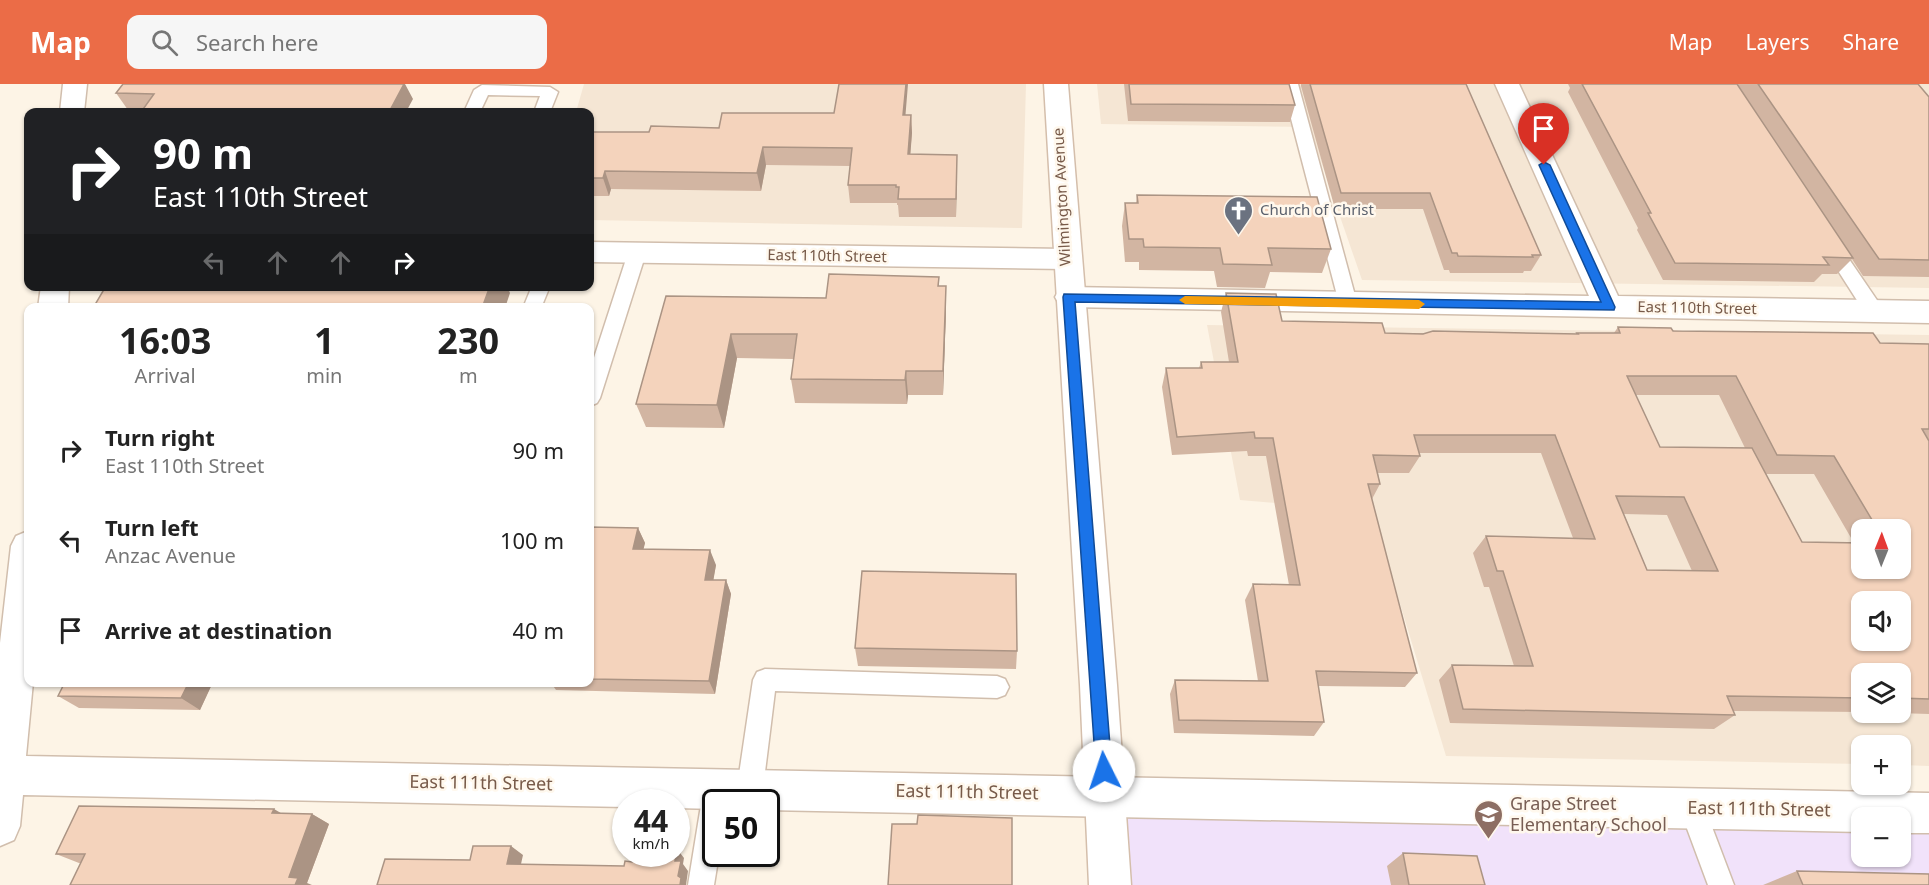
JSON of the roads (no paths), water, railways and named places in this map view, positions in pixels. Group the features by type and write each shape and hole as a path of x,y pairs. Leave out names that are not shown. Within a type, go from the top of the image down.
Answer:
{"street":[{"path":"72,108 75,84"},
{"name":"Wilmington Avenue","path":"1056,84 1065,259 1106,795 1110,885"},
{"path":"1507,84 1609,307"},
{"name":"East 110th Street","path":"594,252 1065,259"},
{"name":"East 110th Street","path":"1069,297 1929,312"},
{"path":"0,826 24,586"},
{"name":"East 111th Street","path":"5,775 1929,813"}],"lane":[{"path":"1290,84 1348,303"},
{"path":"474,108 482,90 550,92 544,108"},
{"path":"1822,232 1874,311"},
{"path":"594,386 637,253"},
{"path":"701,885 765,680 997,687"},
{"path":"1692,807 1721,885"}],"place":[{"name":"Church of Christ","path":"1239,236"},
{"name":"Grape Street Elementary School","path":"1489,840"}]}
